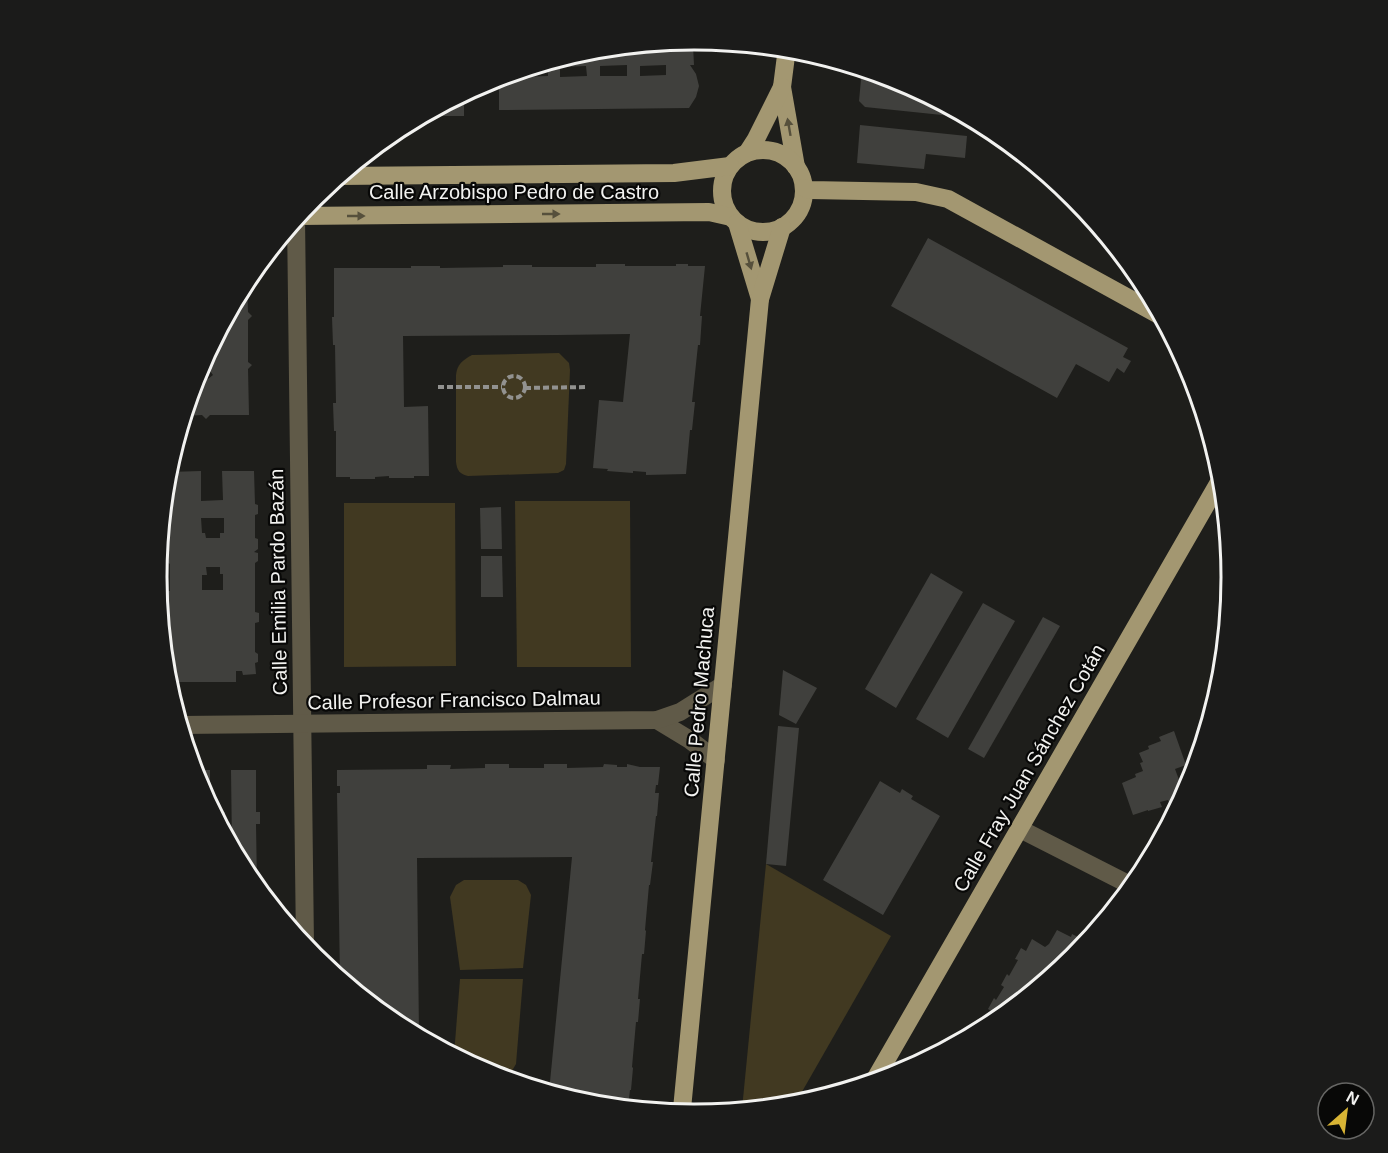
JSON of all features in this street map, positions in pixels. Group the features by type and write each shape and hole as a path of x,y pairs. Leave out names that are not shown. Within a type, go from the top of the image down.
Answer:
{"main road":[{"path":"786,58 782,87 796,167"},
{"path":"747,153 782,87"},
{"path":"761,150 778,153 791,161 801,177 804,188 799,210 792,220 774,231 751,230 734,220 723,202 724,179 730,166 747,153 761,150"},
{"name":"Calle Arzobispo Pedro de Castro","path":"352,176 674,173 730,166"},
{"path":"804,188 916,192 948,199 1147,308"},
{"name":"Calle Arzobispo Pedro de Castro","path":"309,217 709,212 734,220"},
{"name":"Calle Pedro Machuca","path":"734,220 760,299"},
{"name":"Calle Pedro Machuca","path":"683,1103 760,299 782,227"},
{"name":"Calle Fray Juan Sánchez Cotán","path":"881,1069 1214,492"}],"street":[{"name":"Calle Emilia Pardo Bazán","path":"297,230 305,931"},
{"name":"Calle Profesor Francisco Dalmau","path":"189,725 657,720 680,712 723,685"},
{"path":"657,720 716,759"},
{"path":"1020,829 1123,881"}],"path":[{"path":"510,376 517,376 523,380 525,387 522,395 512,399 505,395 502,387 504,380 510,376"},
{"path":"438,387 502,387"},
{"path":"525,387 588,387"}],"shaded area":[{"path":"559,353 569,363 570,370 564,470 558,473 468,476 461,473 456,462 456,375 461,363 472,355"},
{"path":"515,501 630,501 631,667 517,667"},
{"path":"344,503 455,503 456,666 344,667"},
{"path":"766,864 891,936 802,1092 743,1101"},
{"path":"464,880 518,880 526,885 531,895 523,968 460,970 450,897 456,885"},
{"path":"460,979 523,979 516,1064 512,1071 455,1046"}],"building":[{"path":"693,50 694,65 690,65 696,74 699,86 696,97 689,108 499,110 499,87 526,77 548,76 548,70 558,67 591,60 625,54","holes":["627,65 627,76 600,76 600,66","666,65 666,75 640,76 640,66","586,66 587,76 560,77 560,67"]},
{"path":"861,76 950,116 865,107 859,101"},
{"path":"464,103 464,116 438,116"},
{"path":"860,125 967,136 965,158 926,154 924,169 857,163"},
{"path":"928,238 1128,348 1123,357 1131,361 1124,373 1117,368 1109,382 1076,364 1057,398 891,306"},
{"path":"596,264 705,266 700,316 702,316 700,345 698,345 692,402 695,402 686,474 646,475 646,472 633,471 633,473 593,468 599,400 623,402 630,334 403,336 404,407 428,406 429,476 389,478 389,476 375,477 375,479 336,477 336,431 334,431 333,403 336,403 335,345 333,345 332,317 334,317 334,268 503,267 503,265 596,267"},
{"path":"248,298 248,312 252,316 248,320 248,362 252,365 248,369 249,415 210,415 206,419 202,415 192,416 206,377 208,379 213,375 210,371 221,343"},
{"path":"201,471 201,501 223,500 222,471 254,471 255,504 258,505 258,514 255,515 255,538 258,539 258,549 254,552 258,553 258,561 255,563 255,612 259,613 259,622 255,623 255,652 258,654 258,662 255,663 256,674 243,675 242,671 236,671 236,682 178,682 168,611 169,540 178,472","holes":["201,518 224,518 224,533 220,533 220,538 206,538 205,533 202,533","206,567 220,567 220,574 223,574 223,590 202,590 202,575 207,575"]},
{"path":"501,507 502,549 481,549 480,508"},
{"path":"481,556 502,556 503,597 481,597"},
{"path":"931,573 963,592 896,708 865,689"},
{"path":"983,603 1015,621 948,738 916,719"},
{"path":"1043,617 1060,626 984,758 968,749"},
{"path":"783,670 817,688 796,724 779,715"},
{"path":"778,726 799,728 786,866 766,864"},
{"path":"1174,731 1186,765 1175,769 1180,781 1170,804 1168,800 1160,802 1162,807 1133,815 1122,783 1143,771 1140,763 1143,762 1139,753 1149,749 1148,746 1161,741 1159,737"},
{"path":"485,764 509,764 509,768 544,768 544,764 567,764 567,768 603,767 604,764 617,765 617,767 627,767 627,764 640,767 660,767 655,793 659,793 629,1099 550,1084 572,857 417,858 419,1026 373,995 340,966 337,793 340,793 340,786 337,786 337,770 427,769 427,765 451,765 450,769 485,768"},
{"path":"204,770 210,770 210,785"},
{"path":"231,770 256,770 256,812 260,812 260,824 256,824 257,870 232,829"},
{"path":"880,781 900,793 902,789 913,796 911,799 940,816 883,915 823,880"},
{"path":"1057,930 1071,937 1072,934 1078,937 1041,973 990,1013 988,1009 1004,987 1001,985 1018,960 1015,959 1021,948 1026,951 1032,939 1045,947"}]}
